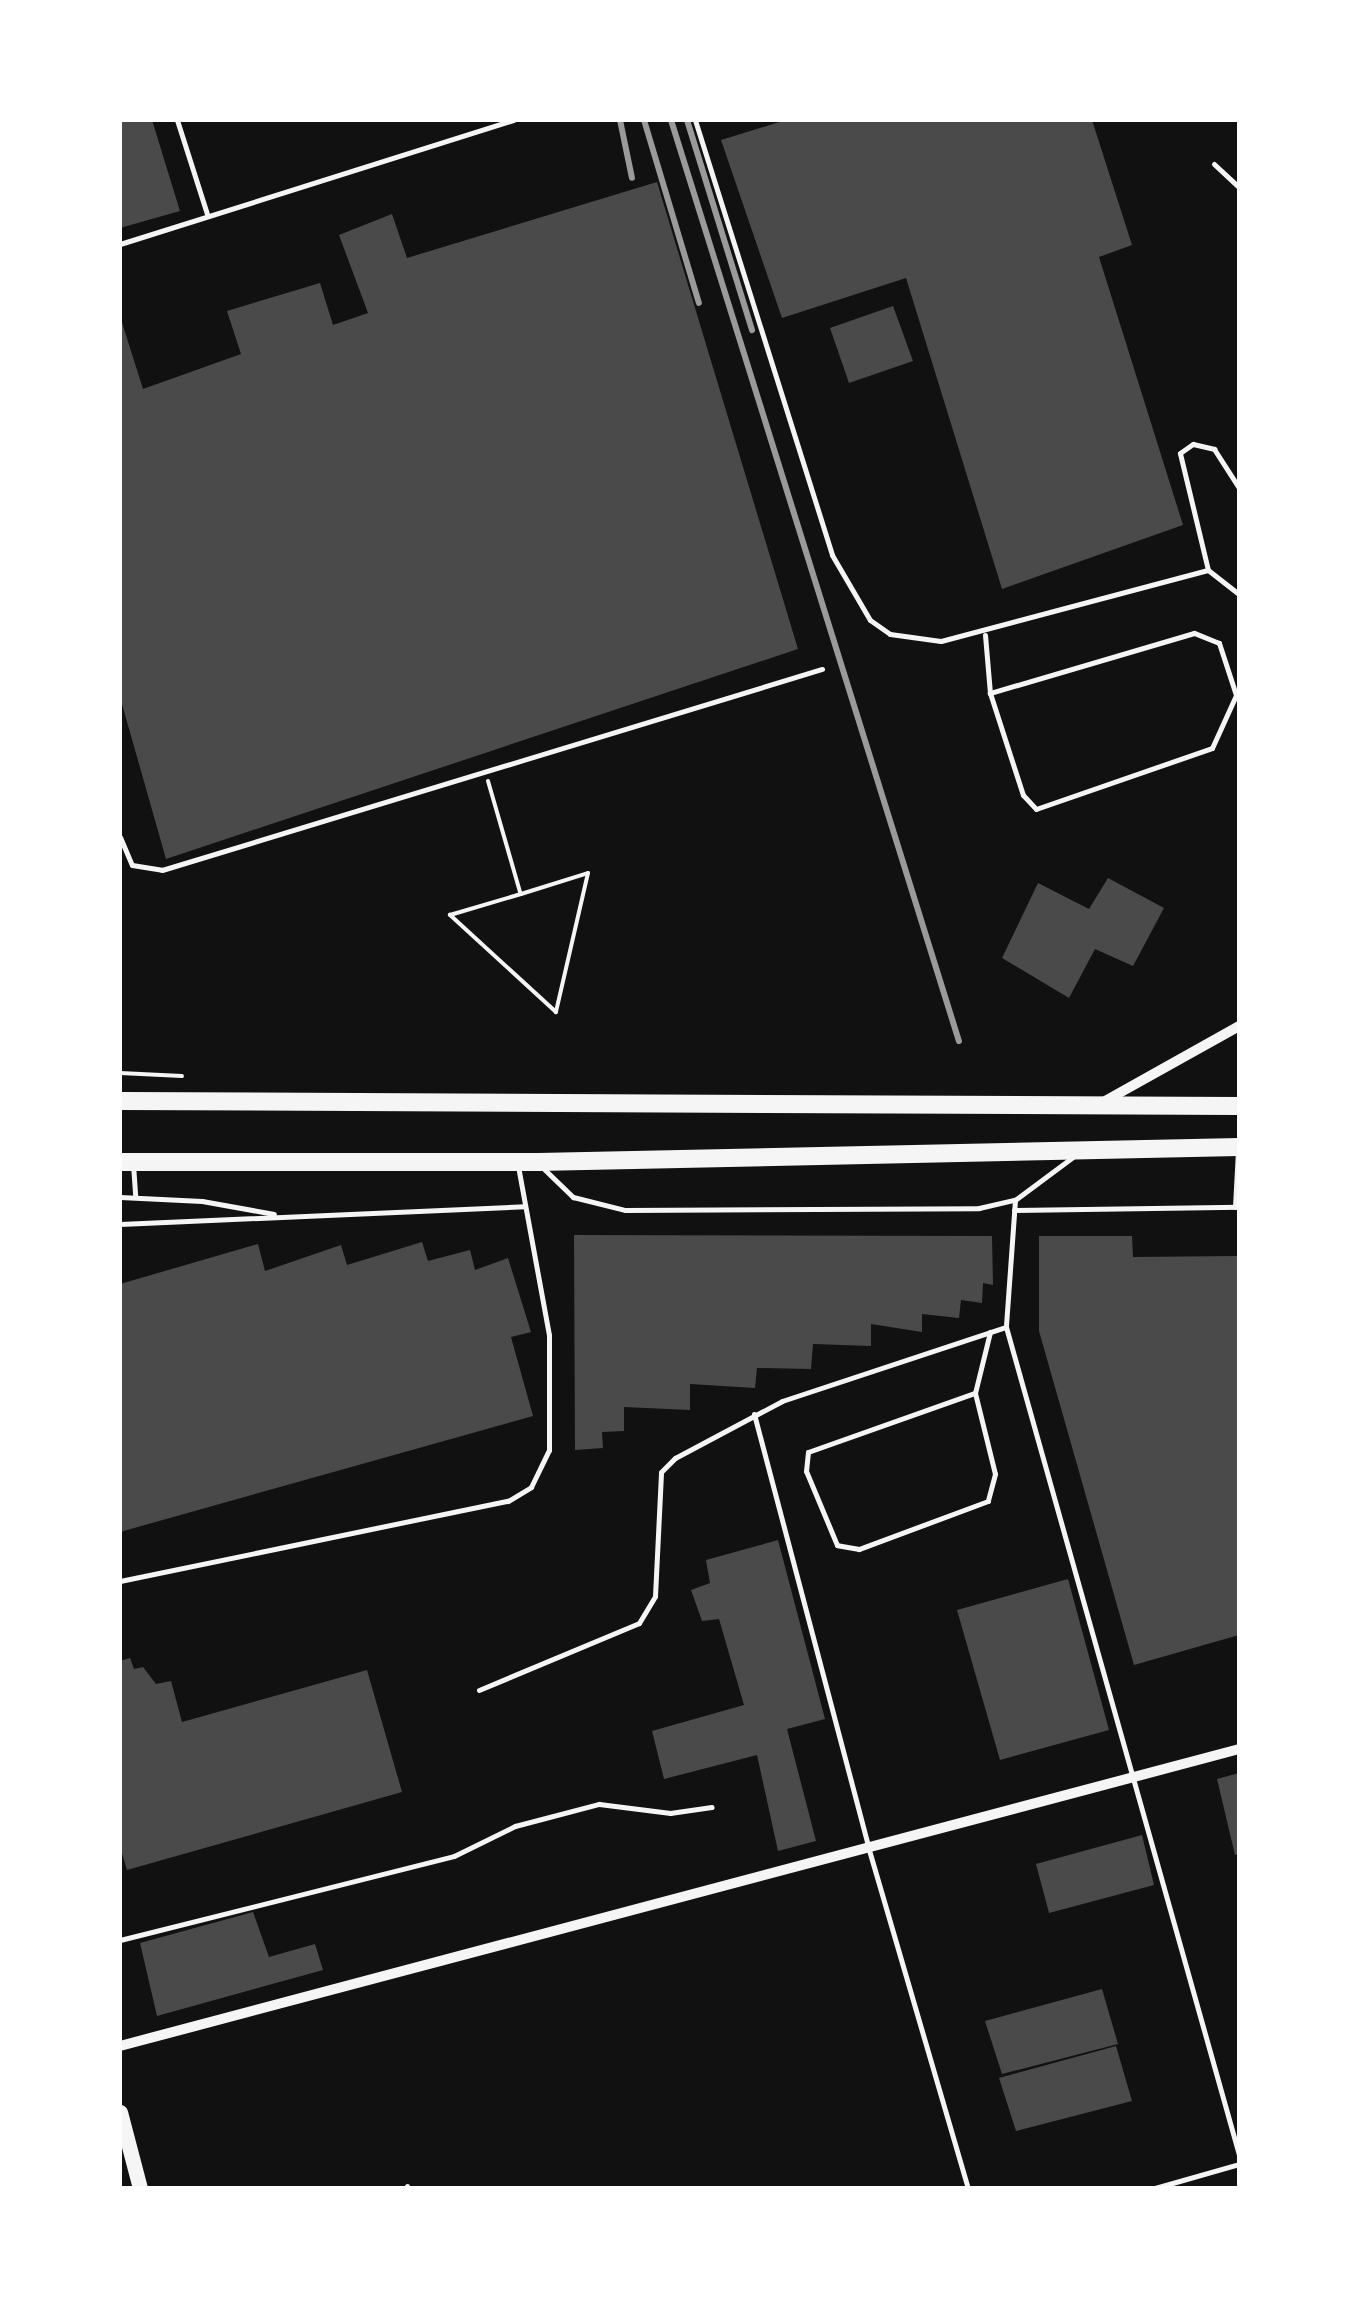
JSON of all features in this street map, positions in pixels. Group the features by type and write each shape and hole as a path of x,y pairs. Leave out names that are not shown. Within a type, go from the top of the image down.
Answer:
{"highway":[{"path":"120,1101 1239,1106"},
{"path":"127,1162 538,1162 1238,1147"}],"main road":[{"path":"120,2112 140,2188"}],"street":[{"path":"1089,1107 1147,1082 1239,1026"},
{"path":"120,2046 1239,1749"}],"lane":[{"path":"178,120 208,214"},
{"path":"120,244 514,120"},
{"path":"695,120 832,554 854,598 890,634 941,641 985,634 1208,570"},
{"path":"1214,164 1239,187"},
{"path":"1239,488 1214,449 1194,444 1180,453 1208,570 1239,594"},
{"path":"985,634 990,692 1023,795 1036,809 1212,748 1236,695 1219,642 1194,633 990,692"},
{"path":"120,837 132,865 162,870 822,670"},
{"path":"1014,1210 1237,1207 1238,1147"},
{"path":"538,1162 574,1197 625,1210 979,1208 1015,1200 1081,1150"},
{"path":"120,1580 508,1501 530,1487 548,1450 549,1335 516,1161"},
{"path":"127,1162 135,1196"},
{"path":"120,1196 282,1216"},
{"path":"1015,1200 1006,1327 1137,1777 1239,2155"},
{"path":"120,1224 525,1206"},
{"path":"479,1690 639,1623 656,1596 662,1472 675,1458 754,1414 1006,1327"},
{"path":"974,1392 808,1452 806,1471 837,1545 859,1550 988,1501 995,1474 974,1392 990,1332"},
{"path":"754,1414 869,1850 968,2188"},
{"path":"120,1940 441,1860 514,1826 599,1804 670,1813 712,1806"},
{"path":"1155,2188 1239,2164"}],"path":[{"path":"486,772 521,894"},
{"path":"588,873 556,1012 450,915 521,894 588,873"},
{"path":"120,1074 182,1076"}],"building":[{"path":"120,120 152,120 180,211 120,228"},
{"path":"786,120 1092,120 1132,245 1099,257 1183,525 1002,589 906,278 782,318 721,140"},
{"path":"657,182 798,649 166,859 120,697 120,316 143,389 241,354 227,311 320,283 333,325 368,313 339,235 392,214 407,258"},
{"path":"893,306 913,361 849,383 830,328"},
{"path":"1108,878 1164,908 1133,966 1095,949 1069,998 1002,958 1038,883 1089,909"},
{"path":"574,1235 992,1236 993,1285 983,1283 982,1303 961,1300 959,1318 922,1314 922,1332 871,1324 871,1346 813,1344 811,1369 757,1368 755,1388 690,1384 690,1410 624,1407 624,1431 602,1432 603,1448 575,1450"},
{"path":"1039,1236 1132,1236 1133,1257 1237,1256 1239,1635 1134,1665 1039,1331"},
{"path":"422,1242 428,1261 470,1250 475,1270 508,1258 531,1332 511,1337 533,1416 120,1532 120,1284 258,1244 265,1271 341,1245 347,1265"},
{"path":"778,1540 825,1719 787,1729 816,1841 778,1851 757,1755 664,1779 652,1731 744,1705 719,1619 702,1621 691,1590 710,1583 706,1560"},
{"path":"1068,1579 1109,1730 1000,1760 957,1610"},
{"path":"130,1658 134,1669 143,1667 156,1684 171,1681 182,1722 367,1670 402,1792 127,1870 120,1847 120,1661"},
{"path":"1239,1773 1239,1854 1235,1855 1217,1779"},
{"path":"1142,1835 1154,1885 1049,1913 1036,1864"},
{"path":"253,1912 269,1957 315,1944 323,1970 157,2016 140,1943"},
{"path":"1102,1989 1118,2044 1002,2074 985,2021"},
{"path":"1116,2046 1132,2101 1016,2131 999,2078"}],"railway":[{"path":"620,120 632,178"},
{"path":"644,120 699,303"},
{"path":"671,120 959,1041"},
{"path":"687,120 752,330"}]}
